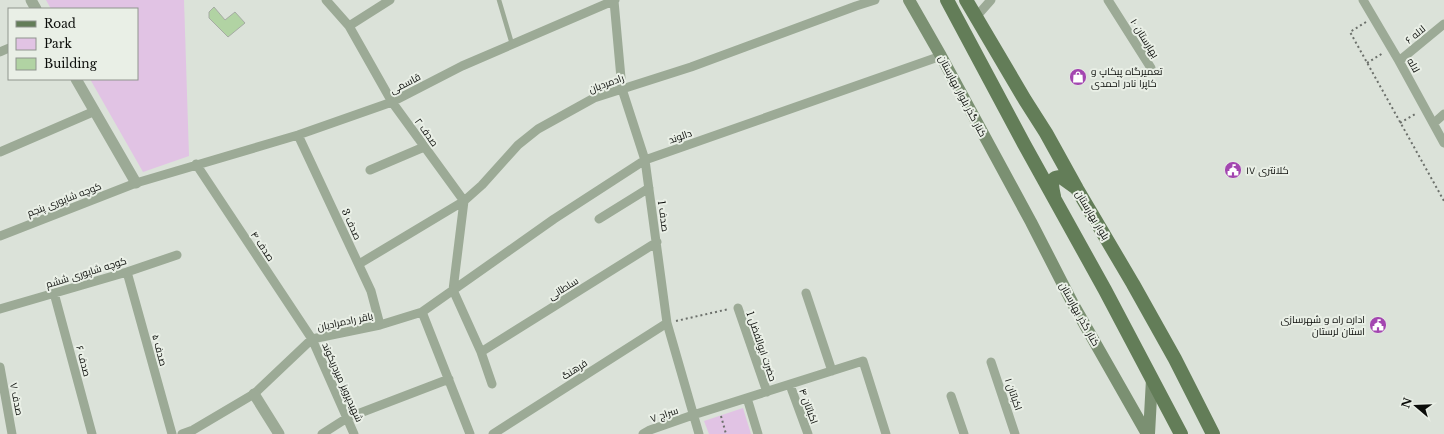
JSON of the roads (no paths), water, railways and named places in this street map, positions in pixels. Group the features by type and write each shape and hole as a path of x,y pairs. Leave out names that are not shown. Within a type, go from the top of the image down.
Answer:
{"main road":[{"name":"کنار گذر بلوار بهارستان","path":"909,0 1015,193"},
{"path":"947,0 1181,434"},
{"name":"بلوار بهارستان","path":"966,0 1025,100 1046,132 1077,189 1133,284 1175,359 1213,434"},
{"path":"1024,144 1038,158 1043,158 1047,155 1048,150 1046,132"},
{"path":"1056,202 1052,185 1052,180 1056,177 1061,176 1077,189"},
{"name":"کنار گذر بهارستان","path":"1015,193 1073,304 1148,434"},
{"path":"1148,434 1152,379"}],"street":[{"name":"صدف ۲","path":"326,0 349,26 392,102 464,201"},
{"path":"349,26 390,0"},
{"name":"قاسمی","path":"196,164 298,135 392,102 462,66 615,0"},
{"name":"صدف 1","path":"615,0 622,89 645,160 667,323 699,434"},
{"name":"رادمردیان","path":"359,264 464,201 482,185 518,145 538,130 594,98 691,67 875,0"},
{"path":"976,17 991,0"},
{"name":"بهارستان ۱۰","path":"1108,0 1151,68"},
{"name":"لاله","path":"1365,1 1444,143"},
{"name":"لاله ۶","path":"1399,61 1444,24"},
{"name":"دالوند","path":"453,290 554,219 645,160 941,56"},
{"path":"77,80 136,183"},
{"path":"0,152 95,111"},
{"path":"1434,123 1444,114"},
{"name":"صدف 3","path":"298,135 372,291 380,325"},
{"path":"370,170 424,146"},
{"name":"کوچه شاپوری پنجم","path":"0,236 136,183 196,164"},
{"name":"صدف ۴","path":"196,164 312,339"},
{"path":"599,219 649,188"},
{"path":"464,201 453,290 481,352 492,384"},
{"name":"سلطانی","path":"481,352 656,242"},
{"name":"کوچه شاپوری ششم","path":"0,309 127,272 177,255"},
{"name":"صدف ۵","path":"127,272 172,434"},
{"name":"باقر رادمرادیان","path":"182,434 194,432 254,394 312,339 380,325 422,312 453,290"},
{"name":"صدف ۶","path":"54,293 92,434"},
{"path":"806,293 832,371"},
{"name":"حضرت ابوالفضل 1","path":"738,308 767,392"},
{"path":"422,312 470,434"},
{"name":"فرهنگ","path":"493,434 667,323"},
{"name":"شهیدپرویز میردریکوند","path":"312,339 354,434"},
{"name":"سراج ۷","path":"643,434 650,430 693,415 863,361 886,434"},
{"name":"اکباتان ۱","path":"991,362 1015,434"},
{"name":"صدف ۷","path":"0,367 12,434"},
{"path":"322,434 347,418 448,379"},
{"name":"اکباتان ۴","path":"790,385 808,434"},
{"path":"254,394 279,434"},
{"path":"951,396 964,434"},
{"path":"748,398 758,434"}],"lane":[{"path":"499,0 512,44"}],"place":[{"name":"تعمیرگاه پیکاپ و کاپرا نادر احمدی","path":"1078,77"},
{"name":"کلانتری ۱۷","path":"1233,170"},
{"name":"اداره راه و شهرسازی استان لرستان","path":"1378,325"}]}
